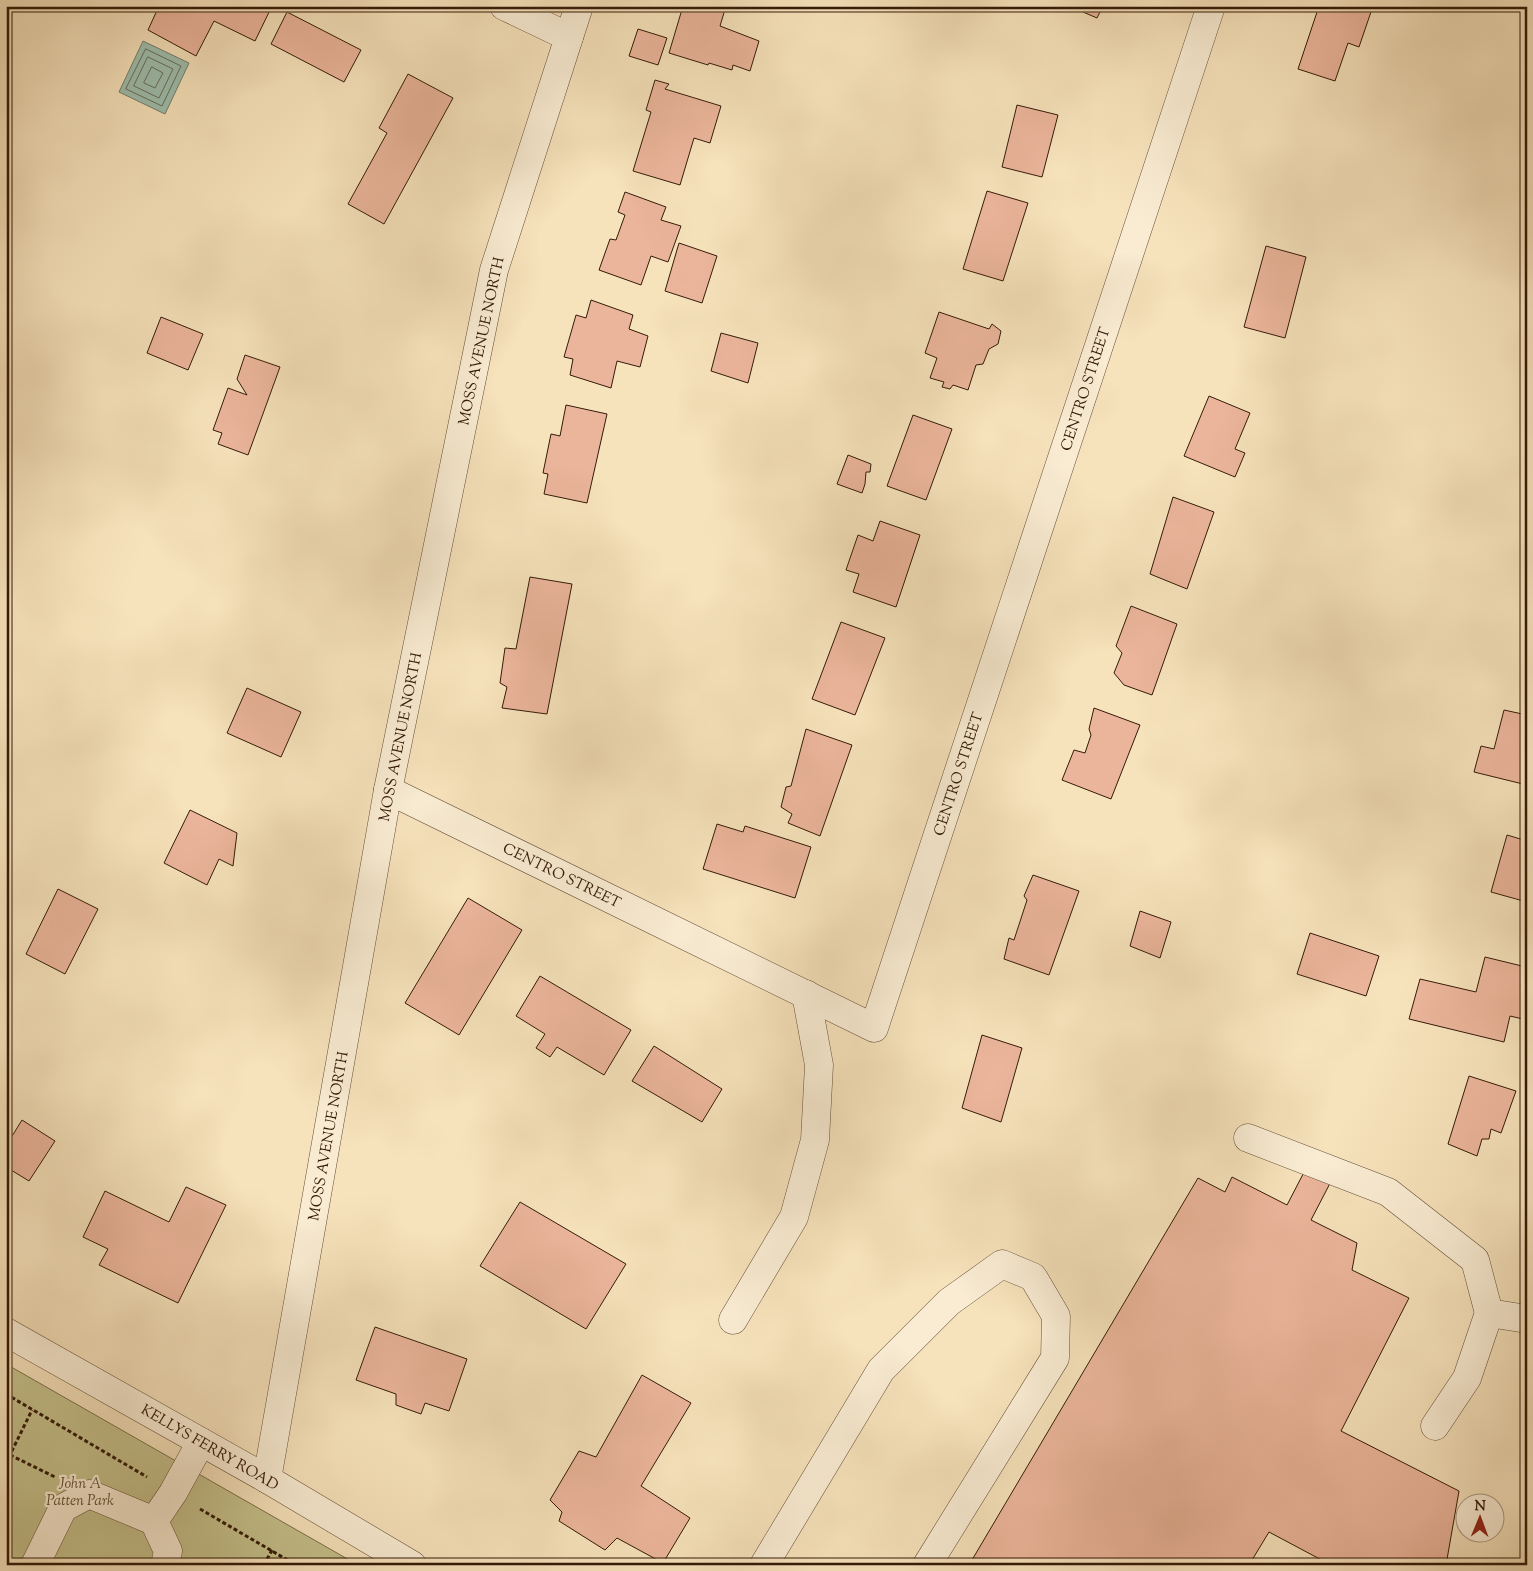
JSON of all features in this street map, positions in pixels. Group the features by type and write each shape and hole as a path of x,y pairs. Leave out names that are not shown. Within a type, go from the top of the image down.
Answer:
{"street":[{"path":"504,6 569,37"},
{"name":"MOSS AVENUE NORTH","path":"267,1479 388,790 494,270 579,6"},
{"name":"CENTRO STREET","path":"388,790 874,1028 1211,6"},
{"path":"733,1320 794,1217 815,1140 819,1065 806,994"},
{"path":"1248,1138 1388,1192 1475,1260 1489,1313 1468,1378 1435,1426"},
{"path":"764,1565 881,1370 949,1302 1002,1264 1033,1277 1056,1316 1055,1358 928,1565"},
{"path":"1489,1313 1527,1319"},
{"name":"KELLYS FERRY ROAD","path":"6,1332 267,1479 412,1565"},
{"path":"154,1521 173,1493 201,1442"},
{"path":"35,1565 63,1508 89,1494 154,1521 168,1551 165,1565"}],"path":[{"path":"6,1463 32,1410"},
{"path":"10,1455 89,1494"},
{"path":"264,1565 272,1550"}],"green space":[{"name":"John A Patten Park","path":"6,1364 358,1565 6,1565"}],"water":[{"path":"143,41 189,63 165,114 119,92"}],"building":[{"path":"159,6 272,6 255,41 214,21 196,56 148,30"},
{"path":"683,6 726,6 720,26 759,41 750,71 733,65 732,70 709,63 708,65 669,53"},
{"path":"1069,6 1103,6 1097,18"},
{"path":"1319,6 1373,6 1359,47 1348,43 1335,81 1298,69"},
{"path":"287,12 361,50 344,82 271,44"},
{"path":"638,29 667,38 658,65 629,56"},
{"path":"408,74 453,98 384,224 348,204 387,133 379,128"},
{"path":"655,80 669,84 665,89 721,106 710,143 694,138 680,185 633,171 651,112 646,110"},
{"path":"1017,105 1058,115 1042,177 1002,167"},
{"path":"987,191 1028,203 1003,281 963,269"},
{"path":"625,192 666,207 661,220 681,226 668,262 651,256 641,285 599,270 610,239 616,240 625,215 618,212"},
{"path":"679,243 717,256 702,303 665,291"},
{"path":"1266,246 1306,257 1285,338 1244,327"},
{"path":"591,300 633,315 629,329 648,336 640,367 617,361 611,388 570,375 573,359 564,357 576,315 586,318"},
{"path":"939,312 989,329 992,324 1001,331 998,344 989,349 983,364 976,365 968,390 953,385 950,389 942,387 944,382 930,378 937,358 925,353"},
{"path":"161,317 203,334 188,370 147,353"},
{"path":"721,333 758,343 748,383 711,371"},
{"path":"245,355 280,367 248,455 218,444 222,433 213,430 228,388 247,395 237,379"},
{"path":"1209,396 1250,413 1235,449 1245,453 1235,477 1184,456"},
{"path":"566,405 607,414 587,503 544,494 548,474 543,473 551,434 560,436"},
{"path":"913,415 952,429 926,500 887,486"},
{"path":"848,455 871,464 870,472 866,472 862,493 837,484"},
{"path":"1173,497 1214,512 1187,589 1150,574"},
{"path":"880,521 920,535 896,607 853,592 859,574 846,570 858,535 873,541"},
{"path":"530,577 572,584 547,714 502,708 507,687 500,683 505,648 516,649"},
{"path":"1131,606 1177,624 1152,695 1124,685 1114,673 1122,653 1116,646"},
{"path":"841,622 885,638 855,715 812,699"},
{"path":"247,688 301,712 281,757 227,733"},
{"path":"1094,708 1140,725 1111,799 1062,780 1074,750 1085,753 1091,735 1089,729"},
{"path":"1504,710 1527,715 1527,785 1474,772 1481,746 1494,749"},
{"path":"806,729 852,745 820,836 788,823 792,814 781,807 786,787 791,786"},
{"path":"190,810 237,833 233,866 219,859 207,885 164,863"},
{"path":"717,824 743,832 745,826 811,847 795,898 703,869"},
{"path":"1507,835 1527,841 1527,902 1491,892"},
{"path":"1033,875 1079,891 1049,975 1004,959 1009,938 1014,940 1027,900 1024,896"},
{"path":"58,889 98,909 65,974 26,954"},
{"path":"468,898 522,930 459,1035 405,1003"},
{"path":"1140,911 1171,922 1160,958 1130,946"},
{"path":"1310,933 1379,956 1366,996 1297,974"},
{"path":"1485,957 1526,967 1521,986 1527,988 1527,1020 1510,1016 1504,1042 1409,1019 1420,979 1476,992"},
{"path":"540,976 631,1030 604,1075 557,1047 550,1057 536,1048 545,1034 516,1016"},
{"path":"982,1035 1022,1048 1001,1122 962,1108"},
{"path":"654,1046 722,1089 702,1122 632,1081"},
{"path":"1469,1076 1516,1091 1501,1133 1491,1129 1489,1139 1482,1139 1477,1156 1448,1144"},
{"path":"22,1120 55,1141 29,1181 6,1167 6,1146"},
{"path":"1314,1153 1339,1166 1311,1220 1357,1243 1352,1270 1409,1298 1341,1431 1459,1491 1458,1494 1456,1494 1456,1508 1446,1565 1331,1565 1269,1532 1249,1565 969,1565 1198,1178 1225,1192 1232,1177 1287,1205"},
{"path":"186,1187 226,1205 178,1303 99,1265 108,1249 83,1237 105,1191 169,1222"},
{"path":"520,1202 626,1264 586,1329 480,1266"},
{"path":"375,1327 467,1359 449,1411 425,1403 421,1414 396,1405 396,1394 356,1380"},
{"path":"642,1375 691,1403 641,1486 690,1518 663,1563 617,1538 605,1550 559,1521 562,1512 550,1500 579,1451 596,1457"}]}
